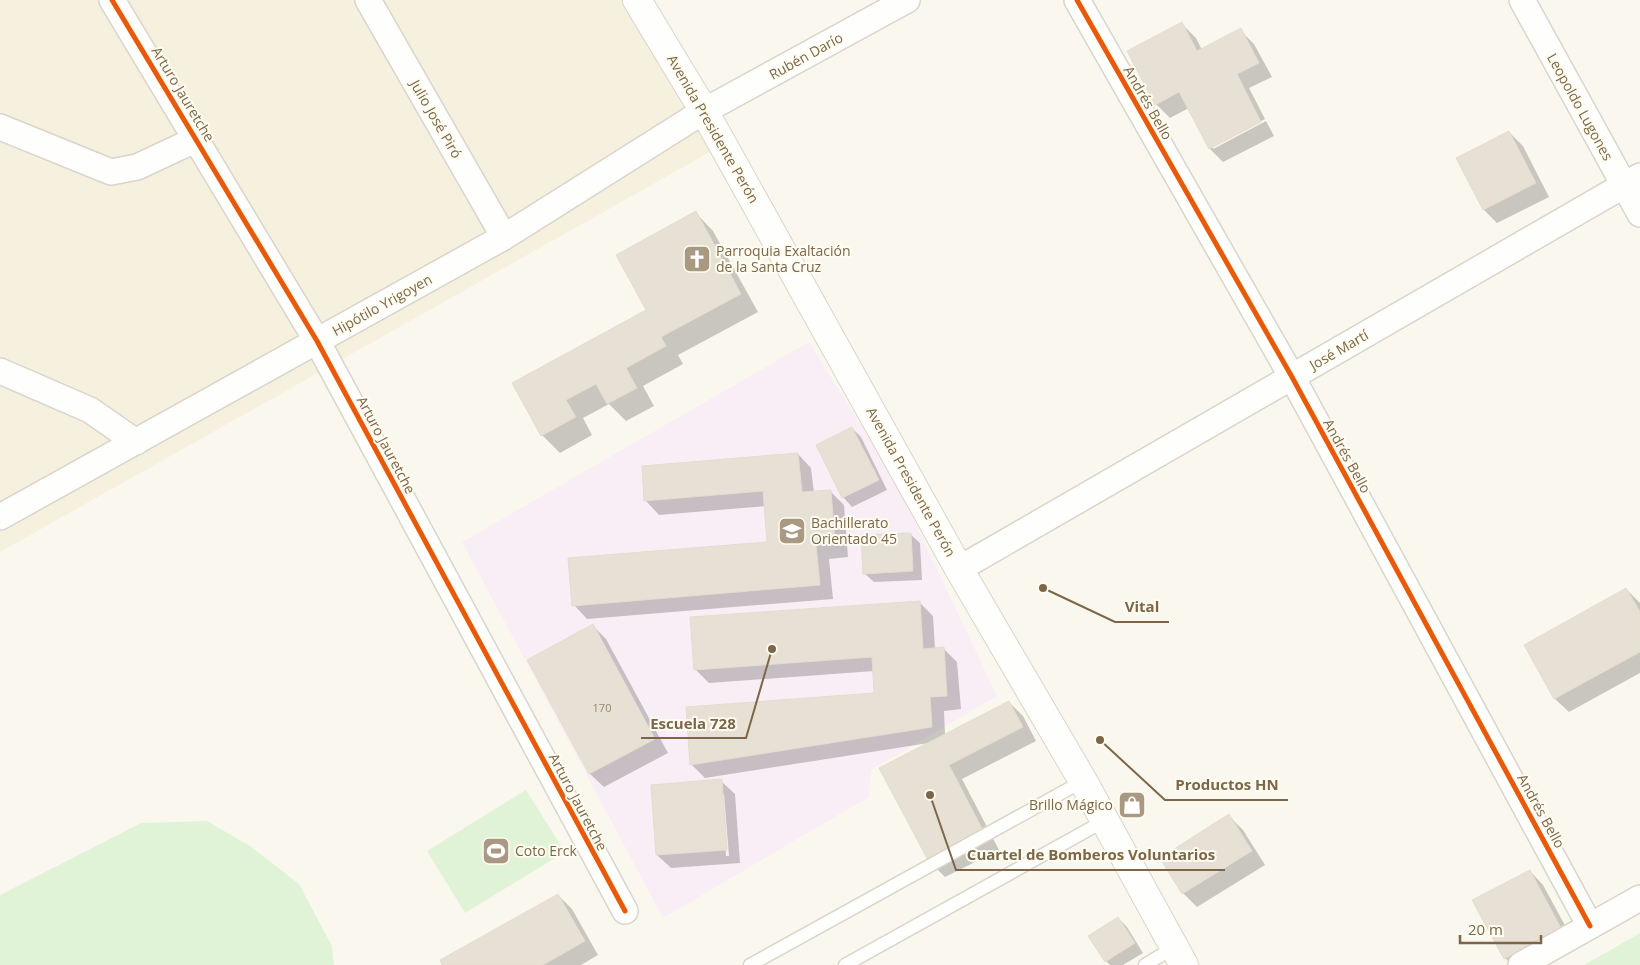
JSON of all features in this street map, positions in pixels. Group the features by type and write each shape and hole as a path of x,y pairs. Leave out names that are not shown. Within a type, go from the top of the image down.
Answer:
{"main road":[{"name":"Avenida Presidente Perón","path":"637,0 704,111 959,569 1082,781 1178,957"}],"street":[{"name":"Arturo Jauretche","path":"112,0 197,138 317,341 624,911"},
{"name":"Julio José Piró","path":"368,0 504,238"},
{"name":"Rubén Darío","path":"704,111 907,0"},
{"name":"Andrés Bello","path":"1077,0 1292,377 1590,926"},
{"name":"Leopoldo Lugones","path":"1522,0 1632,181 1640,214"},
{"name":"Hipótilo Yrigoyen","path":"0,517 504,238 704,111"},
{"path":"0,127 111,172 138,167 197,138"},
{"name":"José Martí","path":"959,569 1632,181"},
{"path":"0,371 90,410 136,442"},
{"path":"1521,965 1640,898"}],"lane":[{"path":"750,965 1082,781"},
{"path":"845,965 1104,821"},
{"path":"1145,965 1178,957"}],"shaded area":[{"path":"0,0 622,0 710,152 0,552"},
{"path":"809,342 894,478 997,696 871,770 869,797 663,918 462,542"}],"green space":[{"name":"Coto Erck","path":"526,790 565,852 465,913 427,851"},
{"path":"207,821 250,846 299,884 332,946 334,965 0,965 0,895 141,823"},
{"path":"1640,933 1640,965 1584,965"}],"building":[{"path":"1182,22 1197,51 1241,28 1259,63 1237,74 1261,122 1209,149 1179,92 1155,105 1127,51"},
{"path":"1509,131 1536,183 1483,210 1456,158"},
{"path":"696,211 741,294 661,337 666,346 626,368 637,388 607,404 596,384 566,400 576,417 541,436 512,383 646,310 616,255"},
{"path":"852,427 879,480 842,498 816,445"},
{"path":"798,453 802,492 831,490 835,543 816,545 820,585 572,606 568,558 767,542 763,491 644,501 642,466"},
{"path":"911,533 913,571 863,574 861,535"},
{"path":"1626,588 1640,612 1640,652 1554,699 1524,645"},
{"path":"920,601 923,649 944,647 947,696 930,697 932,727 690,765 686,707 874,693 872,657 694,670 690,617"},
{"path":"593,624 655,739 589,774 527,660"},
{"path":"1009,701 1023,727 949,765 986,836 930,864 879,768"},
{"path":"722,779 727,850 656,855 651,785"},
{"path":"1229,814 1252,851 1182,894 1160,858"},
{"path":"1530,870 1561,928 1504,959 1472,900"},
{"path":"558,894 585,941 543,965 442,965 440,960"},
{"path":"1118,917 1135,943 1105,962 1088,936"}],"cycle path":[{"path":"112,0 317,341 625,911"},
{"path":"1077,0 1292,377 1590,926"}],"place":[{"name":"Parroquia Exaltación de la Santa Cruz","path":"697,259"},
{"name":"Bachillerato Orientado 45","path":"792,531"},
{"name":"Vital","path":"1043,588"},
{"name":"Escuela 728","path":"772,649"},
{"name":"Productos HN","path":"1100,740"},
{"name":"Cuartel de Bomberos Voluntarios","path":"930,795"},
{"name":"Brillo Mágico","path":"1132,805"},
{"name":"Coto Erck","path":"496,851"}]}
